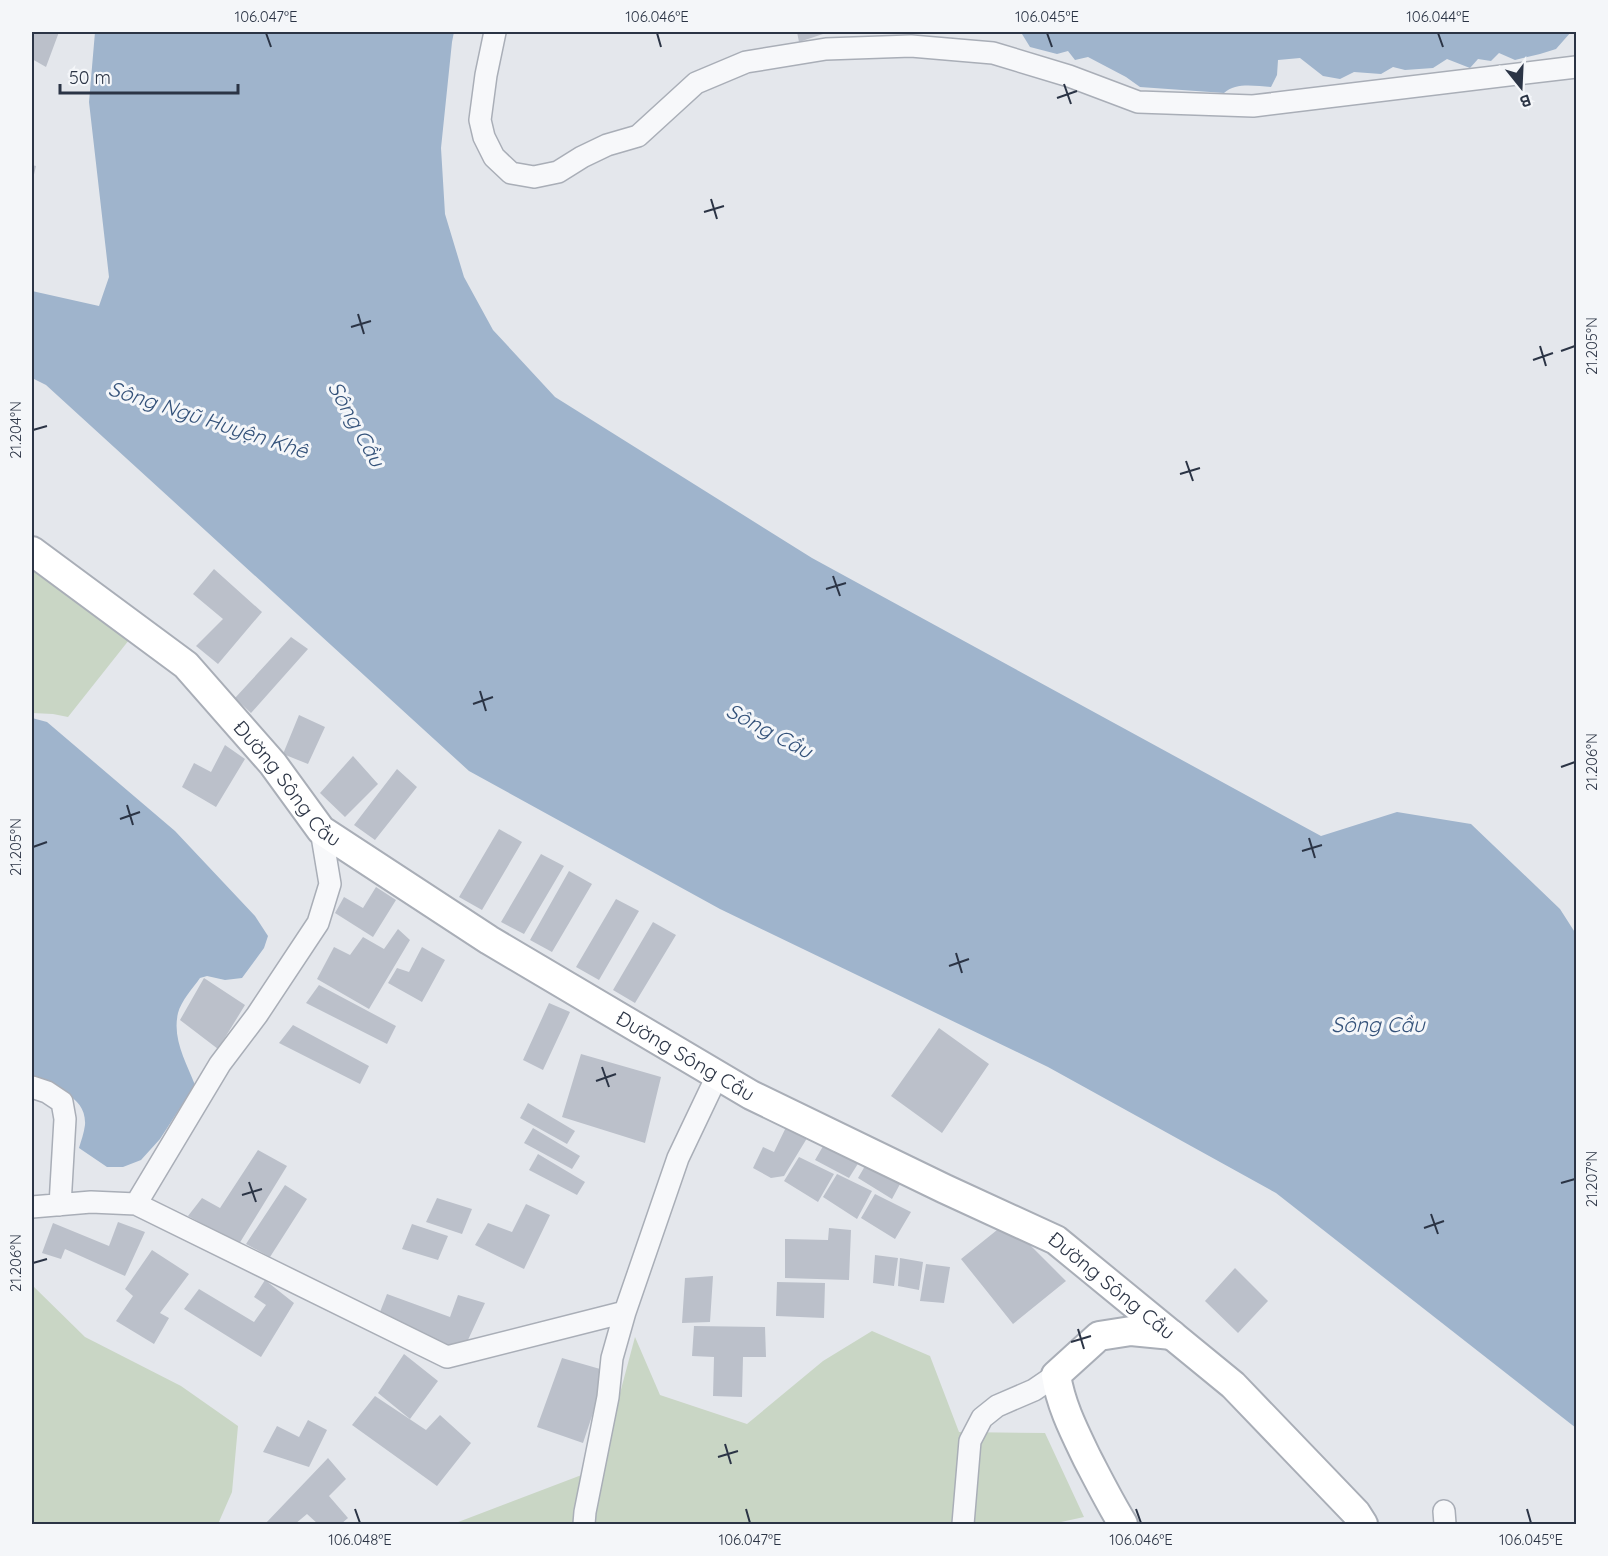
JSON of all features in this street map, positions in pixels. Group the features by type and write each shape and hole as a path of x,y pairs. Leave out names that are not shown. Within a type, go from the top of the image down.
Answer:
{"main road":[{"name":"Đường Sông Cầu","path":"32,550 186,665 273,764 321,830 489,940 751,1095 904,1170 1056,1240 1233,1385 1356,1513 1363,1524"},
{"path":"1123,1524 1073,1430 1059,1396 1056,1375 1099,1336 1131,1331 1172,1335"}],"street":[{"path":"495,32 480,120 484,137 494,157 511,173 534,177 558,172 607,145 638,136 696,83 746,62 826,49 911,46 993,53 1069,76 1138,102 1253,106 1576,67"},
{"path":"136,1204 220,1064 318,923 330,884 321,830"},
{"path":"584,1524 608,1397 612,1359 625,1312 678,1158 717,1076"},
{"path":"32,1087 47,1092 62,1102 64,1119 60,1205"},
{"path":"32,1208 91,1202 136,1204 447,1357 625,1312"},
{"path":"963,1524 970,1441 982,1418 997,1406 1034,1390 1056,1375"}],"green space":[{"path":"32,567 129,640 68,717 32,713"},
{"path":"32,1285 85,1337 181,1386 238,1426 232,1492 218,1524 32,1524"},
{"path":"872,1331 930,1356 959,1432 1045,1433 1084,1517 1052,1524 453,1524 600,1468 635,1337 660,1395 747,1424 823,1361"}],"water":[{"name":"Sông Cầu","path":"95,32 454,32 441,148 445,214 464,277 493,330 555,397 812,558 1321,836 1397,812 1471,824 1560,909 1576,934 1576,1428 1276,1193 1048,1067 720,909 469,771 46,385 32,378 32,291 99,306 109,277 89,102"},
{"path":"1012,32 1571,32 1556,49 1515,60 1499,53 1491,61 1478,59 1470,68 1447,59 1433,68 1405,70 1393,67 1381,74 1354,72 1340,79 1323,76 1300,58 1278,60 1277,75 1271,87 1240,86 1224,93 1140,87 1088,57 1075,60 1068,51 1057,54 1030,47 1022,34"},
{"path":"32,718 47,722 175,831 255,916 268,936 264,948 242,978 225,980 207,976 200,978 184,999 178,1013 178,1041 195,1085 160,1139 141,1160 123,1167 107,1167 79,1148 85,1125 81,1107 75,1100 59,1090 32,1080"}],"building":[{"path":"32,32 59,32 46,67 32,59"},
{"path":"797,32 829,32 799,42"},
{"path":"32,165 36,166 32,183"},
{"path":"214,569 262,612 218,664 196,646 223,619 193,594"},
{"path":"291,637 308,649 251,713 235,698"},
{"path":"299,715 325,727 308,764 283,754"},
{"path":"225,745 245,759 216,807 182,787 194,763 211,772"},
{"path":"353,756 378,784 345,817 320,793"},
{"path":"397,769 417,787 375,840 354,825"},
{"path":"499,829 522,842 482,910 459,897"},
{"path":"541,854 564,866 524,934 501,922"},
{"path":"569,871 592,884 552,952 530,940"},
{"path":"376,887 396,900 373,937 335,913 344,897 363,908"},
{"path":"616,899 639,911 599,980 576,967"},
{"path":"653,922 676,935 635,1003 613,990"},
{"path":"398,929 410,940 369,1009 317,979 334,947 350,955 363,937 384,949"},
{"path":"422,947 445,960 422,1002 388,983 397,968 409,972"},
{"path":"204,978 245,1005 218,1049 180,1020"},
{"path":"319,985 396,1026 387,1044 306,1003"},
{"path":"549,1003 570,1012 543,1070 523,1060"},
{"path":"293,1025 369,1066 360,1084 279,1043"},
{"path":"939,1028 989,1064 942,1133 891,1096"},
{"path":"581,1054 661,1077 645,1143 562,1117"},
{"path":"528,1103 575,1131 567,1144 520,1118"},
{"path":"790,1119 812,1130 784,1176 771,1178 753,1168 763,1147 774,1152"},
{"path":"533,1128 580,1156 572,1169 524,1143"},
{"path":"829,1136 864,1154 849,1178 815,1160"},
{"path":"258,1150 287,1166 239,1244 188,1216 202,1198 220,1208"},
{"path":"538,1154 585,1182 577,1195 529,1170"},
{"path":"872,1154 907,1171 892,1199 858,1178"},
{"path":"799,1157 834,1174 818,1202 784,1181"},
{"path":"837,1174 872,1191 857,1219 823,1197"},
{"path":"285,1185 307,1199 270,1257 246,1244"},
{"path":"875,1194 911,1212 895,1239 861,1218"},
{"path":"437,1198 472,1209 462,1234 426,1222"},
{"path":"526,1204 550,1215 524,1269 475,1245 488,1223 512,1232"},
{"path":"118,1222 145,1232 125,1276 65,1249 61,1259 42,1253 53,1223 109,1246"},
{"path":"1007,1222 1066,1281 1013,1324 961,1259"},
{"path":"412,1224 448,1236 438,1260 402,1249"},
{"path":"829,1228 851,1230 849,1280 785,1278 785,1239 828,1240"},
{"path":"152,1250 189,1274 160,1313 169,1318 154,1344 116,1321 133,1296 125,1289"},
{"path":"875,1255 898,1258 894,1286 873,1283"},
{"path":"900,1258 923,1262 919,1290 898,1286"},
{"path":"926,1264 950,1267 944,1303 920,1301"},
{"path":"1235,1268 1268,1301 1238,1333 1205,1301"},
{"path":"713,1276 710,1322 682,1323 685,1278"},
{"path":"265,1280 294,1303 261,1357 184,1309 199,1289 254,1322 266,1305 254,1297"},
{"path":"777,1282 825,1283 824,1318 776,1316"},
{"path":"387,1294 450,1317 458,1295 485,1303 462,1353 378,1317"},
{"path":"694,1326 765,1327 766,1357 743,1357 742,1397 713,1396 714,1357 692,1356"},
{"path":"404,1354 438,1381 410,1419 378,1393"},
{"path":"562,1358 607,1371 583,1443 537,1427"},
{"path":"375,1396 426,1430 440,1415 471,1443 437,1486 352,1425"},
{"path":"308,1420 327,1430 309,1467 263,1452 277,1426 299,1437"},
{"path":"328,1458 346,1479 329,1496 348,1518 341,1524 318,1524 307,1514 295,1524 265,1524"}],"water label":[{"name":"Sông Ngũ Huyện Khê","path":"208,420"}]}
